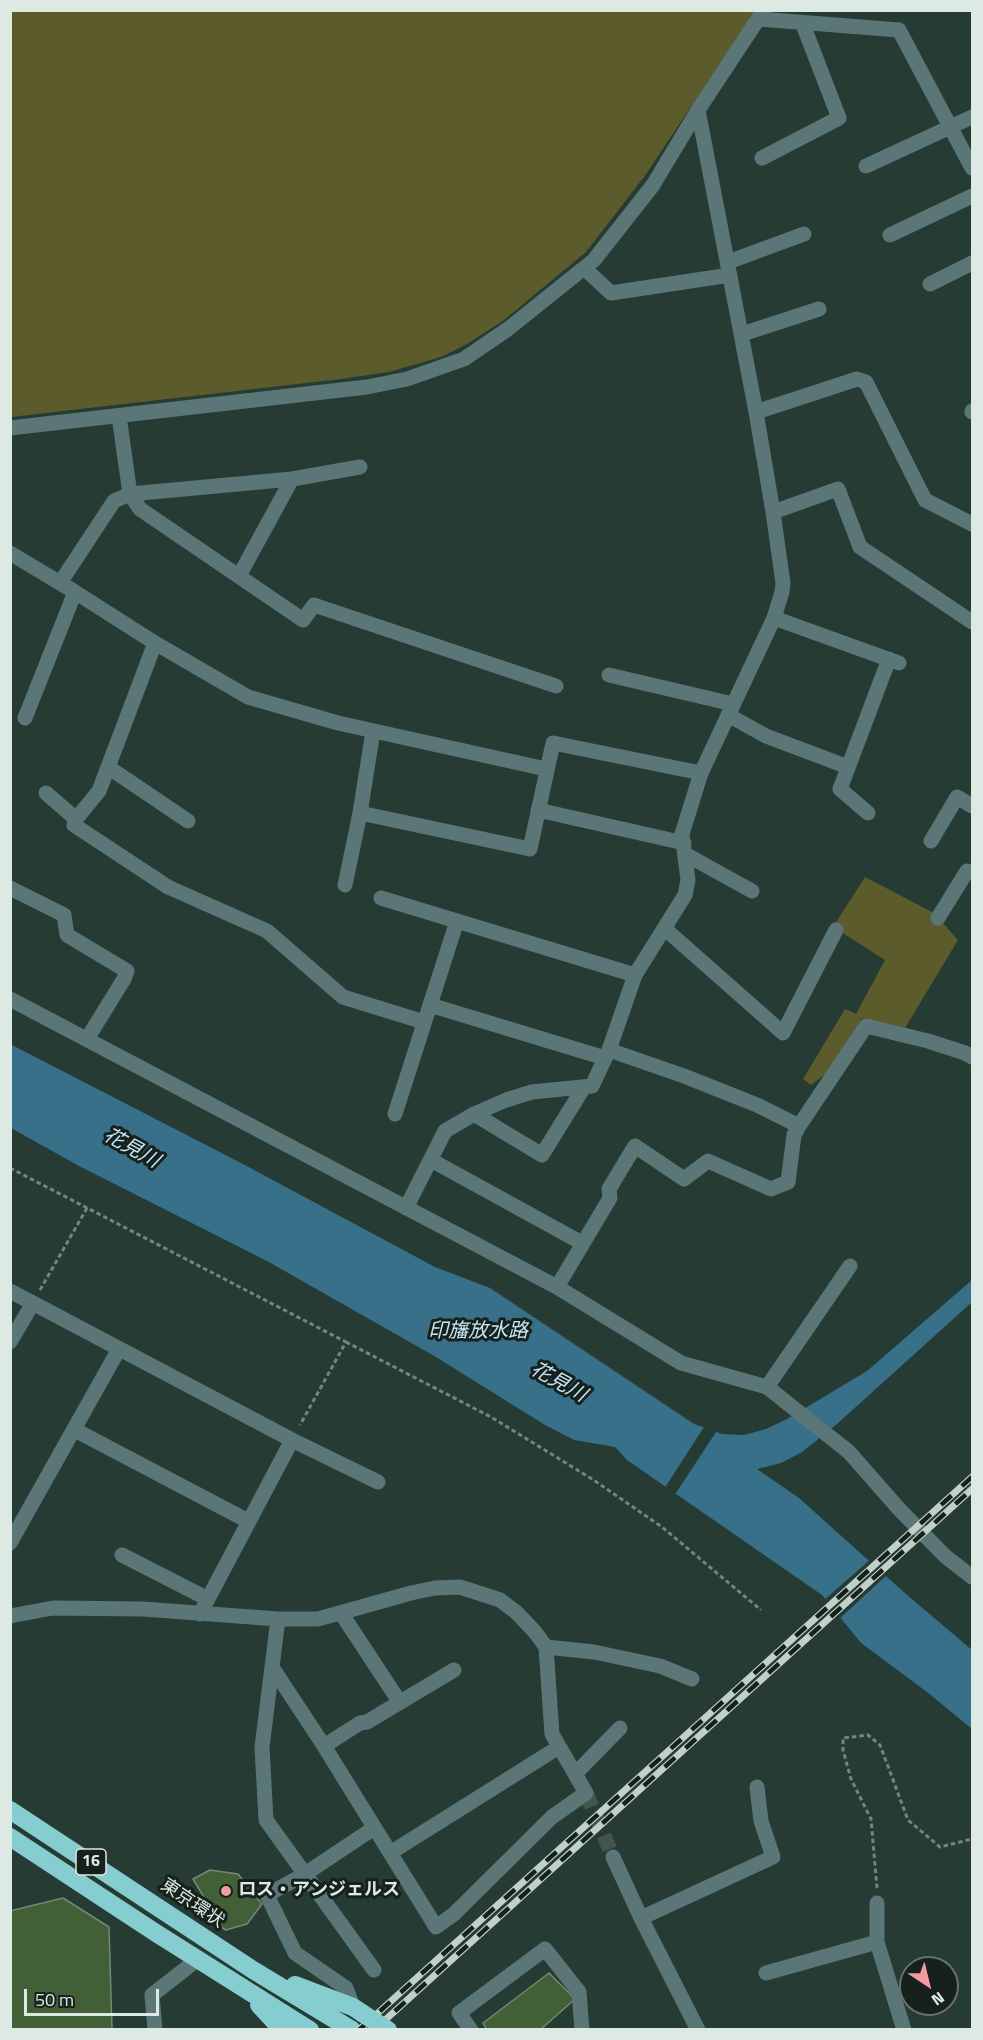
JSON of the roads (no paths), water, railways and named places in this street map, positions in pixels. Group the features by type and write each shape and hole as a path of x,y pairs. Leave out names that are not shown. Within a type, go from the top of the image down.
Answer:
{"highway":[{"name":"東京環状","path":"10,1810 254,1970 350,2028"},
{"name":"16","path":"10,1837 310,2030"},
{"path":"254,1970 358,2010 388,2030"},
{"path":"242,1986 282,2030"}],"street":[{"path":"10,428 367,387 407,379 464,359 508,329 594,260 652,184 761,15 802,22 899,30 972,168"},
{"path":"762,158 839,118 802,22"},
{"path":"406,1208 445,1131 474,1114 532,1092 592,1086 607,1054 635,975 685,895 688,880 682,834 701,773 774,618 782,592 783,583 773,512 756,412 698,110"},
{"path":"866,166 972,117"},
{"path":"890,235 972,196"},
{"path":"584,268 611,293 729,269 804,234"},
{"path":"930,284 972,263"},
{"path":"742,334 819,309"},
{"path":"756,412 857,379 866,382 925,500 972,524"},
{"path":"119,416 130,494 140,509 303,620 314,605 556,686"},
{"path":"60,582 114,501 130,494 292,479 360,467"},
{"path":"239,576 292,479"},
{"path":"773,512 838,489 860,547 972,622"},
{"path":"10,553 155,643 248,697 338,723 546,769"},
{"path":"25,718 75,592"},
{"path":"774,618 894,661 840,789 868,813"},
{"path":"155,643 99,791 76,819 74,825 168,887 267,931 343,997 424,1022"},
{"path":"609,675 731,710 766,736 848,766"},
{"path":"345,885 360,813 373,731"},
{"path":"360,813 530,849 553,743 701,773"},
{"path":"108,767 188,821"},
{"path":"46,793 76,819"},
{"path":"931,840 957,796 972,806"},
{"path":"538,810 684,849 752,891"},
{"path":"938,918 971,870"},
{"path":"10,888 64,915 67,935 127,971 87,1039"},
{"path":"381,898 635,975"},
{"path":"394,1114 457,921"},
{"path":"664,928 783,1033 836,930"},
{"path":"10,999 557,1287 681,1363 767,1387 849,1452 899,1509 945,1556 972,1577"},
{"path":"430,1005 684,1076 757,1105 799,1126"},
{"path":"557,1287 610,1198 609,1189 635,1146 684,1179 708,1161 771,1189 788,1182 794,1135 866,1026 937,1044 972,1057"},
{"path":"474,1114 542,1155 584,1087"},
{"path":"431,1160 582,1243"},
{"path":"767,1387 850,1266"},
{"path":"10,1291 292,1440 378,1482"},
{"path":"10,1342 33,1303"},
{"path":"10,1543 119,1349"},
{"path":"75,1430 248,1521"},
{"path":"200,1614 292,1440"},
{"path":"122,1555 208,1599"},
{"path":"10,1616 53,1608 143,1609 278,1619 318,1619 411,1593 435,1588 460,1587 500,1600 516,1612 546,1647 552,1734 586,1793 552,1817 454,1914 436,1927 273,1667"},
{"path":"341,1613 399,1701"},
{"path":"278,1619 262,1747 266,1820 374,1970"},
{"path":"546,1647 594,1652 660,1666 693,1679"},
{"path":"324,1746 454,1670"},
{"path":"575,1774 620,1728"},
{"path":"390,1853 559,1747"},
{"path":"641,1918 773,1857 760,1821 757,1787"},
{"path":"358,2010 346,1988 295,1953 267,1895 306,1874 374,1828"},
{"path":"613,1857 698,2030"},
{"path":"877,1903 877,1942 904,2030"},
{"path":"766,1973 877,1942"},
{"path":"471,2030 459,2013 545,1949 579,1992 582,2030"},
{"path":"155,2030 152,1995 198,1959"}],"water":[{"name":"印旛放水路","path":"10,1044 241,1163 435,1267 490,1288 694,1424 722,1434 744,1435 766,1429 867,1371 972,1280 972,1302 837,1424 802,1452 781,1463 757,1469 799,1498 972,1650 972,1729 861,1643 822,1595 627,1460 615,1447 574,1440 545,1425 436,1357 267,1261 79,1166 11,1128"}],"tunnel":[{"path":"586,1793 613,1857"}],"railway":[{"path":"359,2030 972,1477"},
{"path":"374,2030 972,1489"}],"place":[{"name":"ロス・アンジェルス","path":"226,1891"}],"water label":[{"name":"花見川","path":"131,1149"},
{"name":"花見川","path":"558,1383"}]}
